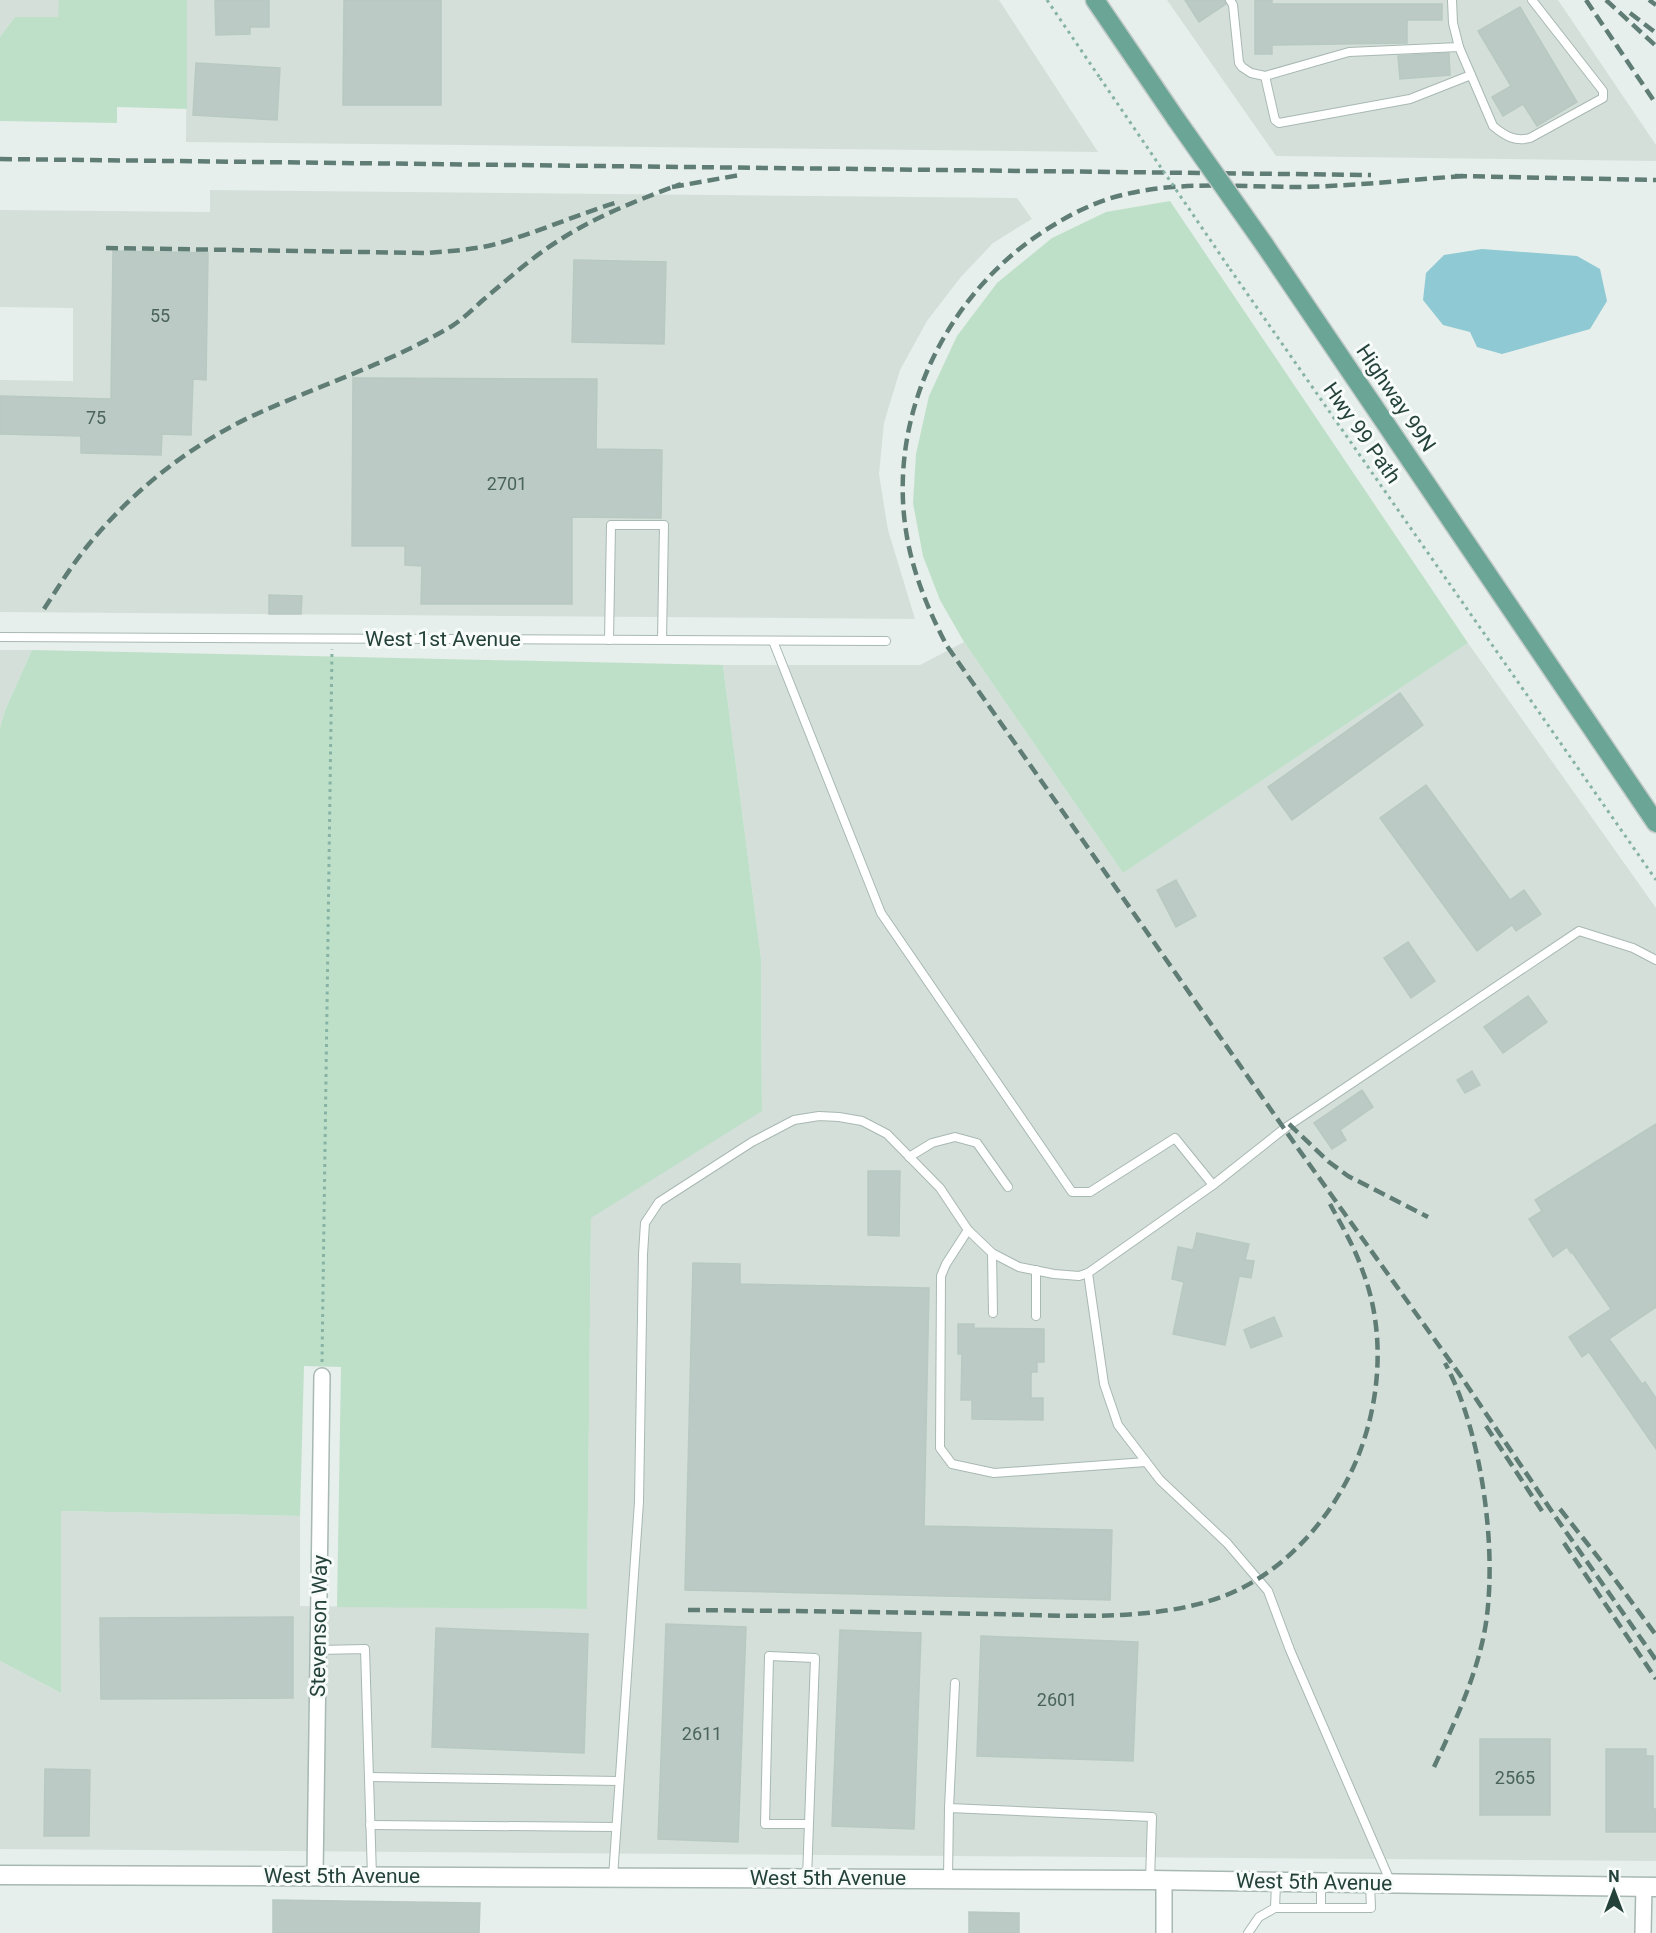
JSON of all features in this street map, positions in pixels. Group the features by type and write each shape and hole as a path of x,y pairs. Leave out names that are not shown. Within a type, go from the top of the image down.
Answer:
{"main road":[{"name":"Highway 99N","path":"1095,0 1264,244 1656,823"}],"street":[{"name":"Stevenson Way","path":"315,1875 322,1376"},
{"name":"West 5th Avenue","path":"0,1875 1157,1880 1650,1886"},
{"path":"1157,1880 1164,1933"},
{"path":"1643,1933 1650,1886"}],"lane":[{"path":"1452,0 1453,23 1460,47 1493,126 1513,139 1530,138 1603,98 1603,91 1532,0"},
{"path":"1232,2 1239,63 1251,74 1266,76 1348,52 1460,47"},
{"path":"1266,76 1275,120 1279,123 1405,101 1471,75"},
{"path":"609,640 611,525 664,525 662,640"},
{"name":"West 1st Avenue","path":"0,637 886,641"},
{"path":"773,641 881,913 1072,1192 1090,1192 1175,1137 1213,1185"},
{"path":"613,1877 639,1502 642,1277 645,1223 659,1202 752,1142 794,1120 819,1116 839,1117 861,1121 887,1134 940,1188 969,1230 992,1253 1020,1267 1079,1276 1088,1273 1213,1185 1290,1125 1579,932 1633,948 1656,960"},
{"path":"909,1156 932,1143 955,1137 977,1143 1008,1187"},
{"path":"969,1230 946,1264 941,1276 940,1448 952,1464 994,1473 1146,1462"},
{"path":"992,1253 993,1313"},
{"path":"1036,1270 1036,1316"},
{"path":"1088,1273 1104,1384 1118,1425 1160,1480 1227,1543 1268,1592 1290,1650 1391,1883"},
{"path":"318,1650 365,1649 372,1876"},
{"path":"807,1878 809,1824 815,1658 769,1656 765,1824 809,1824"},
{"path":"948,1879 955,1683"},
{"path":"369,1777 619,1781"},
{"path":"949,1809 1152,1817 1157,1880"},
{"path":"370,1825 616,1827"},
{"path":"1275,1908 1276,1881"},
{"path":"1321,1882 1321,1908"},
{"path":"1248,1933 1259,1917 1275,1908 1371,1908 1370,1883"}],"path":[{"name":"Hwy 99 Path","path":"1047,0 1230,269 1656,880"},
{"path":"322,1376 332,639"}],"shaded area":[{"path":"0,0 59,0 59,17 15,17 0,37"},
{"path":"187,0 999,0 1098,152 186,142"},
{"path":"1167,0 1558,0 1656,145 1656,161 1276,156"},
{"path":"210,190 1017,198 1032,219 993,243 960,278 927,321 900,370 884,423 879,474 888,530 915,619 0,612 0,380 73,381 73,308 0,307 0,210 210,212"},
{"path":"964,642 1123,873 1468,643 1656,908 1656,1861 0,1849 0,1661 61,1693 61,1511 300,1516 300,1606 587,1609 591,1217 762,1110 761,958 723,665 920,665"},
{"path":"0,650 32,650 5,710 0,728"}],"green space":[{"path":"59,0 187,0 187,109 117,107 117,123 0,121 0,37 15,17 58,17"},
{"path":"1170,201 1468,643 1123,873 964,642 940,600 923,556 913,503 916,454 929,396 957,336 997,283 1052,238 1106,212"},
{"path":"32,650 723,665 761,958 762,1111 591,1218 587,1609 337,1607 341,1367 304,1366 300,1516 61,1511 61,1693 0,1661 0,728 5,710"}],"water":[{"path":"1482,249 1577,256 1600,269 1607,301 1590,329 1502,354 1477,347 1470,332 1443,325 1423,300 1426,273 1444,255"}],"building":[{"path":"215,0 269,0 269,27 250,27 250,34 216,35"},
{"path":"344,0 441,0 441,105 343,105"},
{"path":"1185,0 1224,0 1226,4 1199,22"},
{"path":"1255,0 1272,0 1272,4 1442,4 1442,20 1407,20 1407,43 1272,45 1272,54 1255,54"},
{"path":"1520,7 1577,102 1537,126 1523,104 1503,116 1492,97 1511,86 1478,31"},
{"path":"1449,53 1450,75 1400,79 1398,56"},
{"path":"196,63 280,68 277,120 193,115"},
{"path":"113,251 208,253 206,380 193,379 191,435 162,434 161,455 81,453 81,436 0,434 0,396 111,399"},
{"path":"574,260 666,262 664,344 572,342"},
{"path":"353,378 597,379 596,449 662,450 661,518 572,517 572,604 421,604 422,566 405,565 405,546 352,546"},
{"path":"269,595 302,596 301,614 269,614"},
{"path":"1400,693 1423,725 1292,820 1268,787"},
{"path":"1426,785 1510,900 1524,890 1541,914 1516,931 1512,925 1477,951 1380,818"},
{"path":"1176,880 1196,916 1176,927 1157,890"},
{"path":"1408,942 1435,981 1411,998 1384,958"},
{"path":"1528,996 1547,1022 1503,1053 1484,1027"},
{"path":"1472,1071 1480,1085 1465,1093 1457,1080"},
{"path":"1362,1090 1373,1107 1340,1130 1346,1140 1332,1149 1314,1123"},
{"path":"1656,1124 1656,1307 1609,1339 1642,1384 1645,1382 1656,1398 1656,1449 1589,1352 1582,1357 1569,1337 1611,1309 1572,1252 1567,1247 1553,1257 1529,1219 1542,1211 1535,1200"},
{"path":"868,1171 900,1171 899,1236 868,1235"},
{"path":"1197,1233 1249,1244 1245,1260 1254,1261 1251,1278 1239,1276 1225,1345 1173,1334 1184,1282 1172,1279 1178,1247 1193,1250"},
{"path":"693,1263 740,1264 740,1284 929,1288 924,1526 1112,1530 1110,1600 685,1590"},
{"path":"1274,1317 1282,1336 1251,1348 1244,1330"},
{"path":"958,1324 974,1324 974,1328 1044,1329 1044,1362 1037,1362 1037,1372 1031,1372 1031,1398 1043,1398 1043,1420 972,1419 972,1400 961,1400 962,1354 958,1354"},
{"path":"293,1617 293,1698 101,1699 100,1618"},
{"path":"666,1624 746,1627 738,1842 658,1839"},
{"path":"436,1628 588,1634 584,1753 432,1747"},
{"path":"840,1630 921,1633 914,1829 832,1826"},
{"path":"981,1636 1138,1642 1133,1761 977,1756"},
{"path":"1480,1739 1550,1739 1550,1815 1480,1815"},
{"path":"1606,1749 1646,1749 1646,1756 1653,1756 1653,1809 1656,1809 1656,1832 1606,1832"},
{"path":"45,1769 90,1770 89,1836 44,1836"},
{"path":"273,1900 480,1903 479,1933 273,1933"},
{"path":"969,1912 1019,1913 1019,1933 969,1933"}],"railway":[{"path":"1586,0 1656,104"},
{"path":"1606,0 1656,46"},
{"path":"1649,0 1656,5"},
{"path":"1630,13 1656,33"},
{"path":"0,159 1371,175"},
{"path":"672,187 740,175"},
{"path":"1455,176 1656,180"},
{"path":"1463,176 1299,187 1202,186 1153,189 1129,193 1096,203 1041,233 1007,259 977,290 951,325 931,363 915,403 906,445 903,488 906,531 912,561 922,590 947,646 1297,1147 1460,1375 1656,1660"},
{"path":"44,609 85,549 120,510 160,474 203,443 250,417 428,340 456,323 529,262 572,232 618,209 681,184"},
{"path":"106,248 428,253 452,251 508,241 615,203"},
{"path":"1289,1124 1329,1162 1348,1176 1428,1217"},
{"path":"688,1610 1108,1616 1196,1605 1247,1586 1288,1557 1322,1519 1349,1477 1359,1454 1372,1410 1378,1363 1375,1317 1360,1263 1330,1204"},
{"path":"1434,1767 1462,1704 1479,1656 1488,1608 1490,1573 1485,1498 1478,1461 1458,1392 1445,1363"},
{"path":"1486,1426 1542,1511"},
{"path":"1560,1509 1656,1635"},
{"path":"1564,1543 1656,1679"}]}
